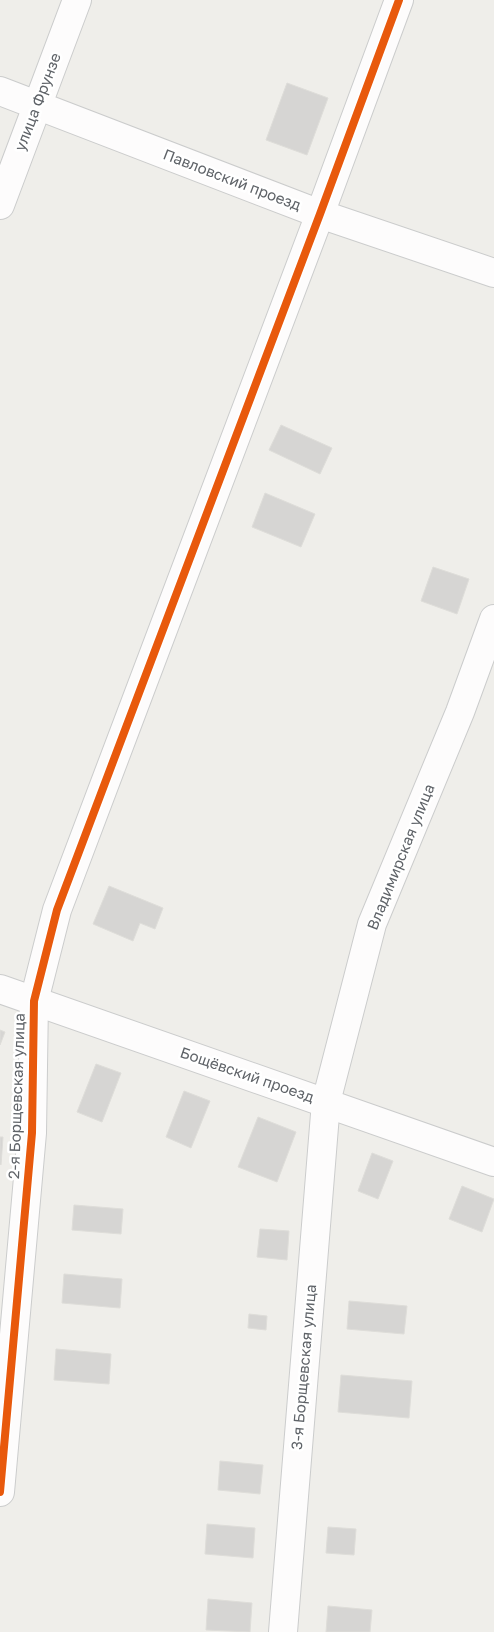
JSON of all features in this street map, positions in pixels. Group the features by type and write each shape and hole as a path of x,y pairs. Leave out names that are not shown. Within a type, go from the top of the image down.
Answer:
{"street":[{"name":"улица Фрунзе","path":"0,205 77,0"},
{"name":"2-я Борщевская улица","path":"0,1492 32,1133 34,1001 57,910 399,0"},
{"name":"Павловский проезд","path":"0,91 320,214 494,273"},
{"name":"Владимирская улица","path":"326,1102 372,924 460,712 494,619"},
{"name":"Бощёвский проезд","path":"0,989 494,1162"},
{"name":"3-я Борщевская улица","path":"283,1632 326,1102"}],"building":[{"path":"287,83 328,98 307,155 266,140"},
{"path":"281,425 332,448 320,474 269,450"},
{"path":"265,493 315,514 301,547 252,527"},
{"path":"433,567 469,579 457,614 421,601"},
{"path":"109,886 163,908 155,929 140,923 133,941 93,924"},
{"path":"0,1030 5,1032 0,1045"},
{"path":"96,1064 121,1073 102,1122 77,1112"},
{"path":"184,1091 210,1101 191,1148 166,1137"},
{"path":"258,1117 296,1132 277,1182 238,1167"},
{"path":"0,1137 3,1137 1,1165 0,1164"},
{"path":"372,1153 393,1161 378,1199 358,1191"},
{"path":"462,1186 494,1199 482,1232 449,1219"},
{"path":"74,1205 123,1209 121,1234 72,1230"},
{"path":"260,1229 289,1231 287,1260 257,1257"},
{"path":"64,1274 122,1279 120,1308 62,1303"},
{"path":"349,1301 407,1306 404,1334 347,1329"},
{"path":"249,1314 267,1316 266,1330 248,1328"},
{"path":"56,1349 111,1354 109,1384 54,1380"},
{"path":"341,1375 412,1381 409,1418 338,1412"},
{"path":"220,1461 263,1465 260,1494 218,1490"},
{"path":"207,1524 255,1528 253,1558 205,1554"},
{"path":"328,1527 356,1529 354,1555 326,1553"},
{"path":"208,1599 252,1603 250,1632 206,1630"},
{"path":"328,1606 372,1610 370,1632 326,1632"}],"cycle path":[{"path":"0,1492 32,1133 34,1001 57,910 399,0"}]}
